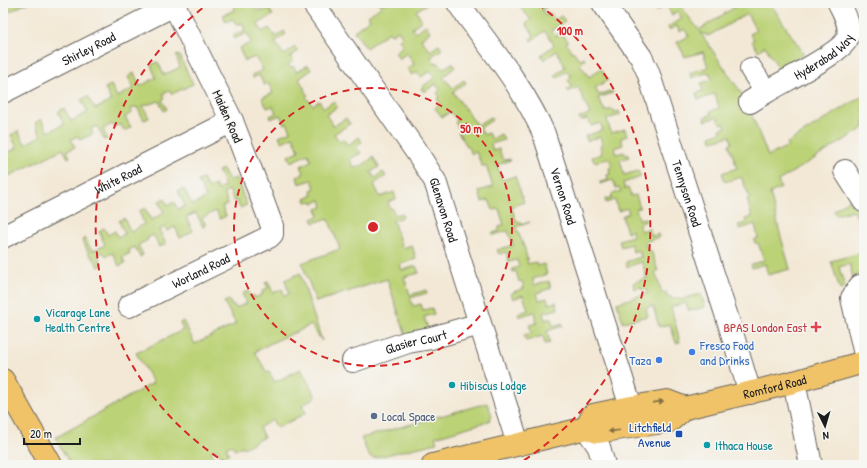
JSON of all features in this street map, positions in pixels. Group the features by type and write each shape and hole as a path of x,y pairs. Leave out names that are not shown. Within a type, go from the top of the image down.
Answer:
{"main road":[{"name":"Romford Road","path":"433,465 586,428 597,432 670,421 685,408 794,382 864,362"},
{"path":"3,380 51,465"},
{"path":"586,428 593,415 631,406 667,401 685,408"}],"street":[{"name":"Glenavon Road","path":"313,3 429,170 434,181 518,444"},
{"name":"Vernon Road","path":"458,3 521,92 541,129 631,406"},
{"name":"Tennyson Road","path":"603,3 641,56 648,72 750,393"},
{"name":"Hyderabad Way","path":"751,69 758,97 837,50 847,38 847,20 839,3"},
{"name":"Shirley Road","path":"3,92 173,4"},
{"name":"Maiden Road","path":"173,4 232,121 266,208 272,226 272,234"},
{"name":"White Road","path":"3,237 232,121"},
{"path":"846,171 864,201"},
{"name":"Worland Road","path":"128,306 186,279 269,237 272,234"},
{"path":"864,285 860,286 852,298 864,350"},
{"name":"Glasier Court","path":"353,361 408,342 431,338 480,324"},
{"path":"794,382 811,465"},
{"path":"586,428 599,446 604,465"}],"green space":[{"path":"3,3 27,3 3,15"},
{"path":"232,3 253,3 252,4 257,11 260,9 262,12 268,8 273,15 258,24 262,32 269,28 276,37 284,31 286,34 275,42 284,55 295,47 298,51 290,57 293,61 288,65 290,68 293,66 297,72 308,65 311,70 299,79 308,95 306,97 313,105 319,101 324,108 334,101 337,107 326,115 334,126 346,118 350,124 334,134 339,141 343,139 348,145 359,137 362,142 356,147 361,153 350,159 354,168 363,165 373,157 379,167 371,172 375,178 383,172 386,176 374,184 380,197 394,192 396,199 388,202 390,209 392,208 395,215 402,213 403,217 393,220 402,248 412,245 416,259 400,264 402,270 416,266 419,273 404,277 410,295 426,290 427,293 410,298 413,306 421,304 423,310 432,308 434,314 424,317 428,328 406,336 387,279 316,302 302,263 340,249 328,218 314,223 312,219 319,216 317,209 323,207 321,200 313,203 312,201 306,202 305,199 313,195 311,190 315,188 312,180 299,184 297,177 304,173 301,166 311,161 308,154 291,162 288,156 299,151 293,137 282,142 279,136 291,131 287,123 284,124 280,115 271,119 270,116 276,113 273,106 267,108 262,98 273,93 268,83 264,85 259,75 253,78 252,75 263,70 255,57 245,61 239,48 251,43 247,33 234,39 233,36 245,30 242,23 236,25 233,19 226,22 223,15 235,10"},
{"path":"379,3 428,3 416,11 422,20 412,28 415,32 426,25 430,32 421,39 430,51 439,45 442,49 431,57 435,64 438,62 443,69 452,63 455,67 443,77 453,88 464,80 466,83 453,92 477,125 490,117 492,120 480,128 484,135 488,133 492,139 501,134 504,140 491,144 493,151 499,149 503,160 511,160 497,165 502,180 515,176 524,202 511,207 517,222 520,221 522,225 516,227 525,249 528,264 536,262 537,266 544,264 547,274 533,279 534,285 549,281 551,288 537,293 539,300 547,298 549,304 556,302 558,309 543,313 545,320 551,318 553,326 562,323 563,326 547,331 550,343 545,344 543,336 526,341 524,335 532,333 529,325 537,323 534,312 519,317 518,314 528,310 523,295 513,299 511,293 524,288 522,281 519,282 516,271 513,272 512,269 519,267 517,260 509,262 506,252 499,254 497,250 513,245 508,231 493,235 492,233 499,231 499,227 504,225 499,209 493,210 489,200 482,202 479,191 493,187 486,166 482,166 476,152 472,154 458,132 460,130 455,122 457,120 450,112 442,117 435,108 440,103 437,99 440,97 437,93 440,90 436,84 424,92 421,88 435,77 430,71 421,77 417,72 412,75 407,69 414,64 407,53 399,59 395,52 403,46 399,39 402,36 398,30 391,35 389,32 366,48 354,31 370,19 368,16 382,6"},
{"path":"517,3 536,3 538,5 541,3 552,3 542,10 546,16 550,13 555,20 561,16 565,21 551,31 555,36 561,32 568,41 566,43 572,52 574,52 580,60 584,57 585,60 580,64 589,77 600,69 608,80 595,88 599,95 612,91 613,93 598,98 605,111 613,109 614,113 619,111 620,115 607,119 611,133 625,129 627,136 621,138 623,145 614,148 616,154 624,152 625,155 628,154 629,157 620,160 624,175 638,171 641,177 623,183 625,189 628,188 631,196 636,195 640,208 636,209 639,219 645,218 646,221 639,224 641,231 650,229 652,236 658,234 659,237 645,242 648,251 651,250 658,271 655,272 662,293 666,292 667,297 670,296 671,299 678,297 679,300 701,294 705,307 689,311 686,303 671,307 680,342 676,343 670,324 659,327 653,306 646,308 648,316 623,322 617,303 648,293 646,289 642,290 641,287 634,289 633,283 647,278 642,262 627,267 626,262 641,257 639,250 633,252 631,244 621,247 619,240 633,236 632,230 627,232 622,216 629,213 627,208 618,211 615,200 606,203 605,199 612,197 612,194 621,191 619,187 616,188 613,180 600,184 600,182 608,180 607,175 610,174 609,168 612,166 609,158 594,162 592,157 602,154 600,146 603,145 600,137 587,141 585,136 603,130 600,123 591,126 588,119 580,121 579,118 590,114 578,87 568,92 567,90 572,86 568,80 571,77 567,71 557,78 555,75 565,67 557,51 544,60 541,55 554,45 545,31 531,41 530,39 534,35 526,24 531,20"},
{"path":"660,3 678,3 699,30 735,7 733,3 770,3 804,54 779,69 765,46 758,51 752,41 754,40 750,34 756,30 747,14 708,36 700,32 746,100 768,156 788,146 787,143 864,95 864,128 778,181 781,188 770,193 790,269 768,275 765,264 752,268 751,265 764,260 758,243 755,243 754,240 758,238 755,224 740,229 738,225 746,223 745,219 752,217 747,199 750,198 741,177 725,182 722,173 737,168 729,144 732,143 730,136 712,141 710,136 721,132 720,129 726,127 724,123 720,124 717,117 705,121 704,117 711,115 710,111 719,108 715,94 698,100 696,93 703,91 701,83 712,80 709,72 691,78 690,73 708,67 703,52 685,57 677,42 689,36 684,29 680,32 677,26 669,30 668,27 682,18 677,11 672,15 666,5 657,11 656,10 662,6"},
{"path":"179,55 193,84 172,94 170,90 163,94 165,98 162,100 167,109 164,111 159,101 143,106 149,118 144,120 137,107 131,109 132,113 125,117 131,127 124,131 121,124 114,127 112,124 103,129 107,139 104,140 97,126 91,129 93,134 80,140 78,136 71,139 75,147 67,151 70,157 68,158 63,149 3,179 3,155 17,148 11,135 18,131 25,144 41,136 35,123 41,119 48,132 64,124 58,112 64,108 71,121 88,112 81,100 88,96 95,109 111,101 105,88 111,85 117,97 134,88 128,77 134,73 140,86 156,78 151,65 158,62 164,75 180,67 176,56"},
{"path":"223,169 229,180 236,178 247,205 240,208 237,201 234,201 229,190 224,193 228,204 222,207 226,216 220,219 216,211 202,218 206,225 203,227 196,213 186,217 193,231 180,238 175,227 167,231 165,227 159,230 166,244 159,247 154,235 147,238 148,240 138,245 143,255 140,257 135,247 129,250 130,253 122,257 125,263 119,266 113,253 106,256 103,252 98,254 102,265 98,267 93,256 91,257 82,240 85,238 92,251 105,245 99,231 104,228 108,235 115,231 118,237 125,234 119,221 124,218 131,232 144,224 139,211 145,208 151,220 164,213 159,201 164,198 168,205 174,202 178,209 185,206 178,191 184,189 192,205 206,198 198,181 203,179 208,188 215,185 218,190 225,186 218,171"},
{"path":"851,198 862,223 860,223 853,210 836,215 834,210"},
{"path":"864,252 864,273 853,277 849,264 839,267 845,288 840,290 831,261"},
{"path":"300,273 322,341 311,325 255,352 267,373 269,372 275,382 301,369 316,397 302,405 306,413 277,428 272,420 259,428 264,437 244,448 243,446 235,450 232,445 226,448 229,453 222,458 217,449 211,452 216,461 208,465 206,460 200,463 200,465 71,465 55,438 153,383 136,353 183,330 180,323 183,321 195,344 236,324 224,302 229,300 232,306 234,305 236,308 247,303 242,294 248,291 251,297 254,295 255,298 263,294 262,291 268,288 265,282 268,281 273,293 282,289 285,296 289,293 285,280"},
{"path":"487,403 492,415 489,421 435,437 437,443 373,458 369,456 361,438"}],"place":[{"name":"Vicarage Lane Health Centre","path":"37,319"},
{"name":"BPAS London East","path":"816,327"},
{"name":"Fresco Food and Drinks","path":"692,352"},
{"name":"Taza","path":"659,360"},
{"name":"Hibiscus Lodge","path":"452,385"},
{"name":"Local Space","path":"374,416"},
{"name":"Litchfield Avenue","path":"679,434"},
{"name":"Ithaca House","path":"707,445"}]}
